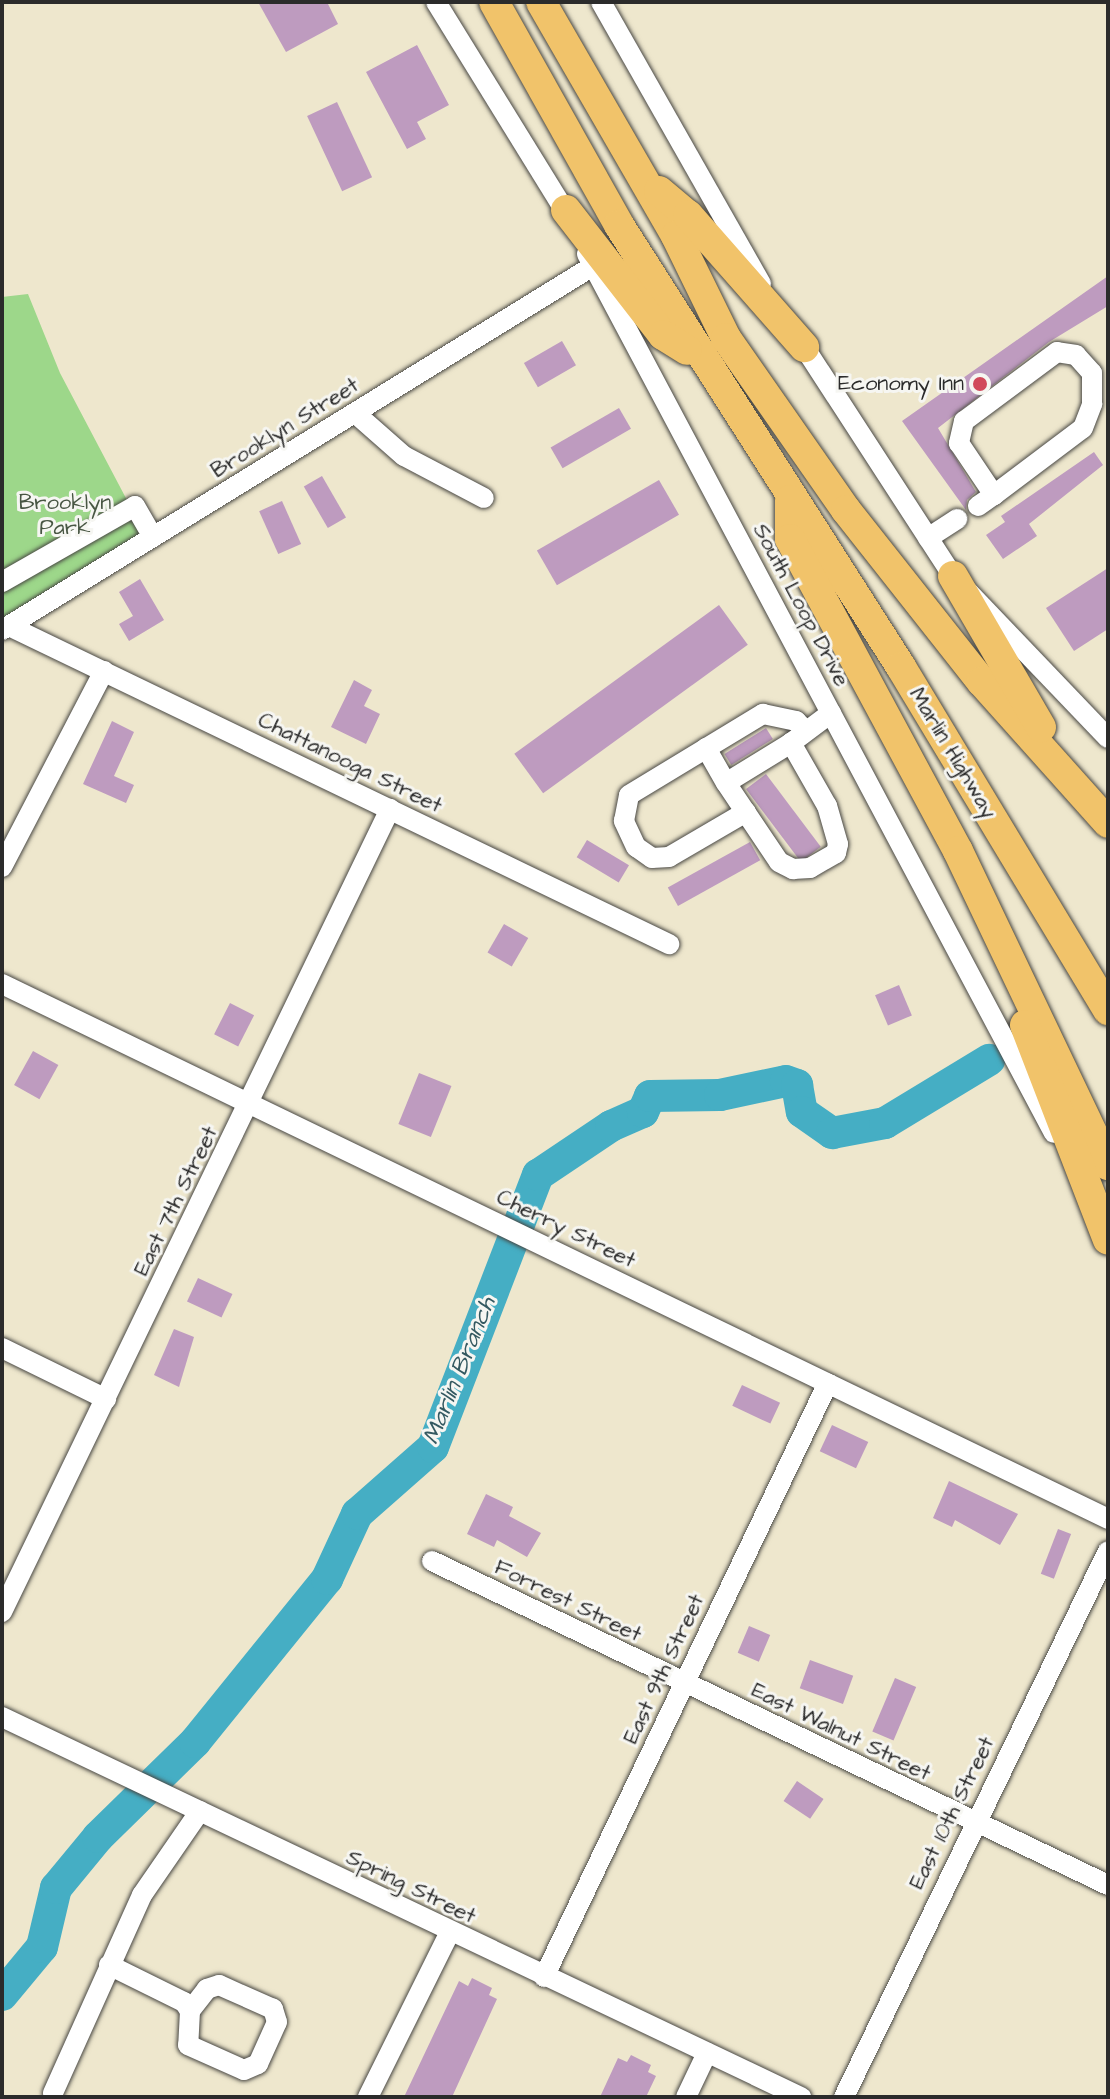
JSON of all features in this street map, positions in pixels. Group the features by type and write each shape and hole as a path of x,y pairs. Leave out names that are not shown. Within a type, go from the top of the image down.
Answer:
{"highway":[{"name":"Marlin Highway","path":"494,2 702,360 901,667 1108,1010"},
{"path":"541,2 642,177 726,338 846,510 982,682 1101,816"},
{"path":"642,177 688,215 804,347"},
{"path":"566,210 663,335 702,360"},
{"path":"790,500 790,539 958,851 1108,1165"},
{"path":"953,576 1002,665 1101,816"},
{"path":"958,851 1108,1240"}],"street":[{"name":"South Loop Drive","path":"436,2 566,210 1108,1240"},
{"path":"601,2 759,281 953,576 1108,738"},
{"name":"Brooklyn Street","path":"5,628 593,266"},
{"path":"1057,352 1076,355 1092,373 1092,404 1083,428 986,500 959,443 964,421 1057,352"},
{"path":"355,413 404,456 484,498"},
{"path":"2,582 135,506 153,537"},
{"path":"928,538 957,519"},
{"name":"Chattanooga Street","path":"5,628 104,671 669,944"},
{"path":"2,867 104,671"},
{"path":"726,783 831,713"},
{"path":"706,748 779,862 793,869 810,868 836,853 827,806 799,737 796,721 763,714 706,748 629,795 624,821 636,847 652,858 669,857 746,812"},
{"name":"East 7th Street","path":"2,1612 252,1104 390,809"},
{"name":"Cherry Street","path":"2,984 1108,1519"},
{"path":"2,1348 106,1399"},
{"name":"East 9th Street","path":"544,1977 828,1383"},
{"name":"East 10th Street","path":"844,2097 974,1822 1108,1551"},
{"name":"Forrest Street","path":"432,1561 684,1683"},
{"name":"East Walnut Street","path":"684,1683 1108,1885"},
{"name":"Spring Street","path":"2,1717 801,2097"},
{"path":"53,2093 142,1895 200,1811"},
{"path":"368,2097 450,1932"},
{"path":"109,1965 184,2002 190,2011 188,2045 248,2071 258,2064 277,2022 273,2009 219,1985 207,1989 190,2011"},
{"path":"686,2097 707,2053"}],"green space":[{"name":"Brooklyn Park","path":"28,294 60,373 148,540 2,631 2,297"}],"building":[{"path":"258,2 327,2 338,24 286,52"},
{"path":"417,45 449,105 417,122 426,139 407,149 366,72"},
{"path":"337,102 372,177 342,191 307,116"},
{"name":"Economy Inn","path":"1108,276 1108,306 1049,342 938,428 976,492 967,500 966,510 902,421"},
{"path":"562,341 576,365 538,387 524,363"},
{"path":"619,408 631,429 563,468 551,447"},
{"path":"1094,452 1103,465 1029,524 1037,536 1003,559 986,535 1005,522 1001,516"},
{"path":"322,476 346,518 328,528 304,486"},
{"path":"659,480 679,515 557,585 537,550"},
{"path":"282,501 301,544 278,554 259,511"},
{"path":"1108,568 1108,629 1074,651 1046,608"},
{"path":"140,579 164,620 129,641 119,624 133,616 119,592"},
{"path":"719,605 748,645 543,793 514,754"},
{"path":"354,680 372,690 364,706 380,714 366,744 331,727"},
{"path":"112,721 134,732 114,776 134,785 126,803 83,784"},
{"path":"766,728 773,739 731,765 724,754"},
{"path":"766,774 821,847 801,862 746,789"},
{"path":"587,840 629,865 619,882 577,857"},
{"path":"750,842 760,860 678,906 668,888"},
{"path":"504,924 528,938 512,967 488,953"},
{"path":"899,985 912,1015 888,1026 875,995"},
{"path":"230,1003 254,1015 238,1046 214,1034"},
{"path":"33,1051 58,1065 39,1099 14,1085"},
{"path":"419,1073 451,1086 431,1137 398,1124"},
{"path":"198,1278 232,1294 221,1318 187,1302"},
{"path":"174,1329 194,1337 179,1387 154,1375"},
{"path":"742,1385 780,1403 770,1424 732,1406"},
{"path":"832,1425 868,1442 856,1468 820,1451"},
{"path":"949,1481 1018,1514 1000,1545 955,1520 952,1527 933,1518"},
{"path":"486,1494 513,1507 509,1516 541,1533 527,1557 497,1540 494,1547 467,1534"},
{"path":"1058,1529 1071,1534 1054,1579 1041,1574"},
{"path":"749,1626 770,1635 759,1662 738,1653"},
{"path":"810,1660 853,1676 843,1704 800,1688"},
{"path":"895,1678 916,1687 894,1740 872,1731"},
{"path":"797,1781 824,1799 810,1819 784,1801"},
{"path":"472,1978 492,1988 489,1995 497,1999 452,2097 404,2097 459,1981 468,1986"},
{"path":"631,2055 651,2065 648,2072 656,2076 646,2097 600,2097 618,2058 627,2062"}],"waterway":[{"name":"Marlin Branch","path":"2,1995 42,1947 56,1888 98,1837 195,1742 327,1579 357,1514 433,1447 538,1175 611,1126 643,1112 650,1096 720,1095 786,1081 797,1085 802,1112 832,1133 885,1123 989,1060"}],"place":[{"name":"Economy Inn","path":"980,384"}]}
